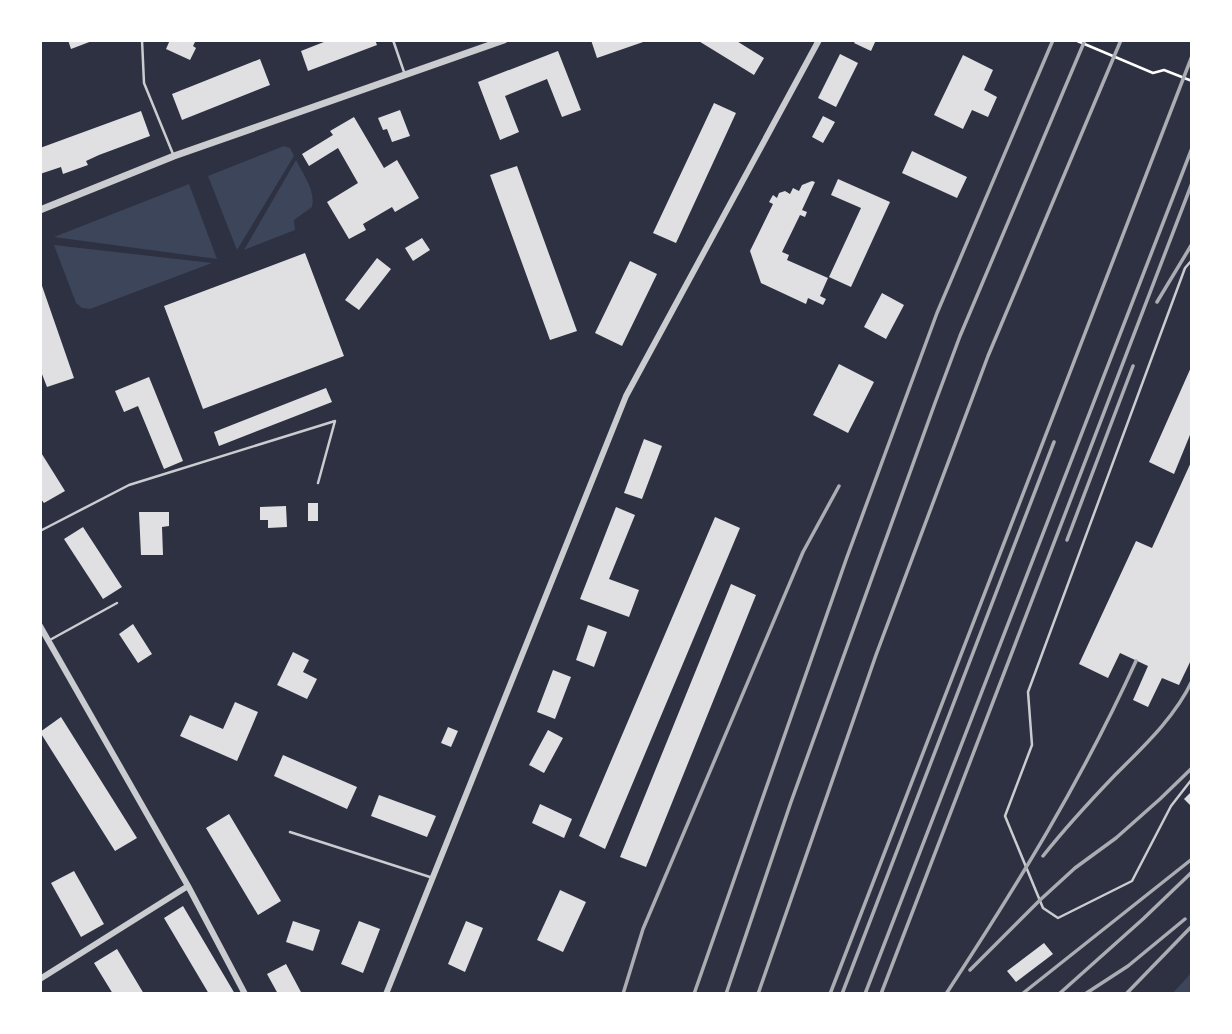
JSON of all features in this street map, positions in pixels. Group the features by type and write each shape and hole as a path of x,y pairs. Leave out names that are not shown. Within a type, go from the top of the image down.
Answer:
{"street":[{"path":"40,210 174,156 504,40"},
{"path":"386,994 626,396 819,40"},
{"path":"41,631 188,886 245,994"},
{"path":"40,979 188,886"}],"lane":[{"path":"142,40 144,83 174,156"},
{"path":"393,40 405,75"},
{"path":"1192,260 1185,268 1028,692 1032,745 1005,816 1043,908 1058,918 1132,881 1171,806 1192,779"},
{"path":"40,531 129,485 335,421 318,483"},
{"path":"48,641 117,603"},
{"path":"290,832 433,878"}],"path":[{"path":"1075,40 1153,73 1164,70 1192,81"}],"shaded area":[{"path":"284,146 290,148 294,156 237,250 208,176"},
{"path":"296,160 311,189 312,207 294,220 295,230 244,250"},
{"path":"189,184 217,259 54,237"},
{"path":"54,245 212,263 90,309 82,308 76,303"},
{"path":"1191,973 1192,994 1172,994"}],"building":[{"path":"68,40 92,40 92,41 71,49"},
{"path":"170,40 196,40 193,46 196,48 190,60 166,49"},
{"path":"329,40 375,40 377,45 308,71 301,51"},
{"path":"591,40 646,40 646,41 597,58"},
{"path":"697,40 735,40 764,58 754,75"},
{"path":"856,40 876,40 871,51 854,43"},
{"path":"558,51 581,110 562,117 547,79 505,96 519,132 500,140 478,82"},
{"path":"840,54 858,63 836,107 818,98"},
{"path":"963,55 993,70 984,90 997,97 988,117 972,110 963,129 934,115"},
{"path":"260,59 270,85 182,120 172,94"},
{"path":"714,103 736,113 676,243 653,233"},
{"path":"400,110 410,136 392,142 387,129 383,130 378,118"},
{"path":"141,111 150,136 99,155 86,161 88,165 63,174 61,167 40,174 40,148"},
{"path":"823,116 835,122 823,143 812,137"},
{"path":"354,117 384,168 397,160 419,198 395,212 392,207 363,224 366,230 349,239 327,202 358,183 338,148 309,166 302,154 333,135 330,131"},
{"path":"912,151 967,177 957,198 902,173"},
{"path":"517,166 577,331 550,340 490,175"},
{"path":"838,179 890,202 851,287 829,277 861,208 831,195"},
{"path":"815,182 802,210 807,212 805,217 800,215 782,252 789,255 787,260 828,278 820,296 826,299 823,305 808,298 806,304 761,283 750,251 773,204 769,202 773,195 777,198 779,193 785,191 790,194 793,188 799,191 802,185"},
{"path":"422,238 430,250 413,261 405,248"},
{"path":"305,253 344,356 203,409 164,306"},
{"path":"377,258 391,269 359,310 345,300"},
{"path":"630,261 657,274 622,346 595,333"},
{"path":"41,283 74,378 47,387 40,369"},
{"path":"882,293 904,305 886,339 864,327"},
{"path":"839,364 874,382 848,433 813,415"},
{"path":"1192,365 1192,430 1174,474 1149,462"},
{"path":"149,377 183,461 164,469 138,406 124,412 115,391"},
{"path":"326,388 332,402 219,446 214,432"},
{"path":"644,439 662,446 642,499 624,493"},
{"path":"40,451 65,491 44,503 40,498"},
{"path":"1192,460 1192,658 1179,685 1162,678 1148,707 1133,700 1148,666 1120,653 1108,678 1079,664 1136,541 1152,548"},
{"path":"308,503 318,503 318,521 308,521"},
{"path":"286,506 287,527 268,528 268,520 260,520 260,507"},
{"path":"616,507 635,515 609,579 639,590 629,617 580,599"},
{"path":"139,512 169,512 169,526 162,527 163,555 141,555"},
{"path":"715,517 740,528 605,849 579,836"},
{"path":"83,527 122,587 103,599 64,539"},
{"path":"731,584 756,595 646,867 620,857"},
{"path":"133,624 152,654 138,663 119,634"},
{"path":"588,625 607,632 594,667 576,660"},
{"path":"293,652 309,660 303,672 317,679 307,699 277,685"},
{"path":"553,670 571,677 555,719 537,712"},
{"path":"235,702 258,712 237,761 180,736 190,715 223,729"},
{"path":"61,717 137,838 115,851 40,732"},
{"path":"448,727 458,731 451,747 441,743"},
{"path":"548,730 563,738 544,773 529,765"},
{"path":"283,755 357,787 347,809 274,776"},
{"path":"1192,791 1192,807 1184,799"},
{"path":"379,795 436,816 427,837 371,816"},
{"path":"540,804 572,819 564,838 532,823"},
{"path":"229,814 281,901 258,915 206,828"},
{"path":"74,871 104,924 81,937 51,883"},
{"path":"560,890 586,902 563,952 537,940"},
{"path":"183,906 235,994 209,994 164,918"},
{"path":"293,921 320,930 313,951 286,942"},
{"path":"359,921 380,929 363,973 341,964"},
{"path":"466,921 483,928 465,972 448,964"},
{"path":"1044,943 1053,954 1016,982 1007,971"},
{"path":"117,949 144,994 113,994 94,963"},
{"path":"286,964 302,994 278,994 267,974"}],"railway":[{"path":"694,994 847,557 937,313 1053,40"},
{"path":"726,994 791,802 960,336 1085,40"},
{"path":"758,994 876,655 988,356 1121,40"},
{"path":"830,994 1192,56"},
{"path":"865,994 1192,148"},
{"path":"881,994 1192,183"},
{"path":"1157,302 1192,244"},
{"path":"1067,540 1133,366"},
{"path":"842,994 1054,442"},
{"path":"623,994 643,929 803,552 839,486"},
{"path":"946,994 1048,831 1094,748 1136,661"},
{"path":"1043,856 1158,730 1177,707 1192,681"},
{"path":"970,970 1075,868 1116,838 1192,768"},
{"path":"1022,994 1192,859"},
{"path":"1059,994 1192,872"},
{"path":"1085,994 1128,966 1185,919"},
{"path":"1126,994 1192,926"}]}
